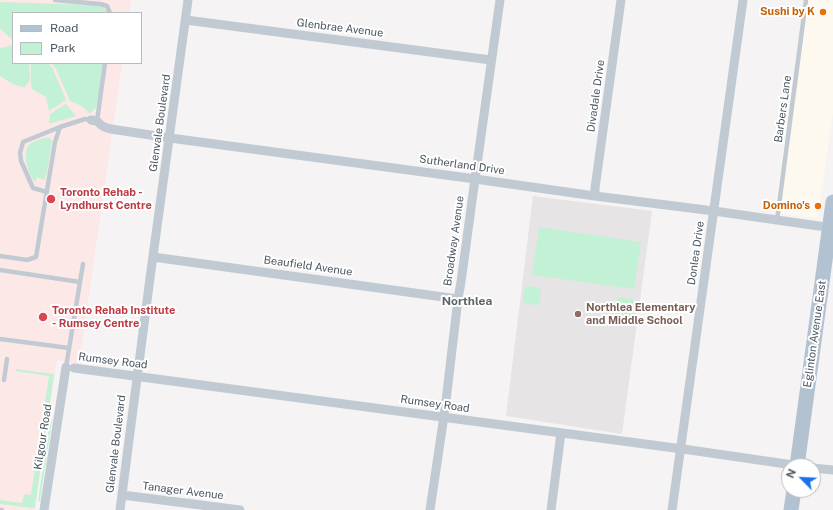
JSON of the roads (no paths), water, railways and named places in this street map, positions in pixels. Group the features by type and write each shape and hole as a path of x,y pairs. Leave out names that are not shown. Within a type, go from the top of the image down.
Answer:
{"main road":[{"name":"Eglinton Avenue East","path":"798,458 831,228 833,202"},
{"path":"791,510 793,498"}],"street":[{"name":"Glenvale Boulevard","path":"120,510 188,0"},
{"name":"Broadway Avenue","path":"430,510 444,417 458,300 500,0"},
{"name":"Divadale Drive","path":"595,196 622,0"},
{"name":"Donlea Drive","path":"672,510 743,0"},
{"name":"Glenbrae Avenue","path":"186,20 492,60"},
{"name":"Sutherland Drive","path":"94,121 111,129 170,138 831,228"},
{"name":"Beaufield Avenue","path":"154,257 458,300"},
{"name":"Rumsey Road","path":"70,367 781,464"},
{"name":"Kilgour Road","path":"44,510 70,367"},
{"path":"551,510 561,433"},
{"path":"821,469 833,470"},
{"name":"Tanager Avenue","path":"122,495 240,510"}],"lane":[{"path":"55,0 100,4 107,6 110,12"},
{"name":"Barbers Lane","path":"777,220 806,0"},
{"path":"47,192 33,188 21,161 20,153 23,142 85,120 94,121 105,64"},
{"path":"0,256 27,260 36,257 56,142 60,128"},
{"path":"70,367 69,348 83,264"},
{"path":"0,270 80,282"},
{"path":"0,339 69,348"},
{"path":"4,380 7,359"}],"place":[{"name":"Sushi by K","path":"823,12"},
{"name":"Toronto Rehab - Lyndhurst Centre","path":"51,199"},
{"name":"Domino's","path":"818,206"},
{"name":"Northlea Elementary and Middle School","path":"578,314"},
{"name":"Toronto Rehab Institute - Rumsey Centre","path":"43,317"}],"district":[{"name":"Northlea","path":"467,301"}]}
